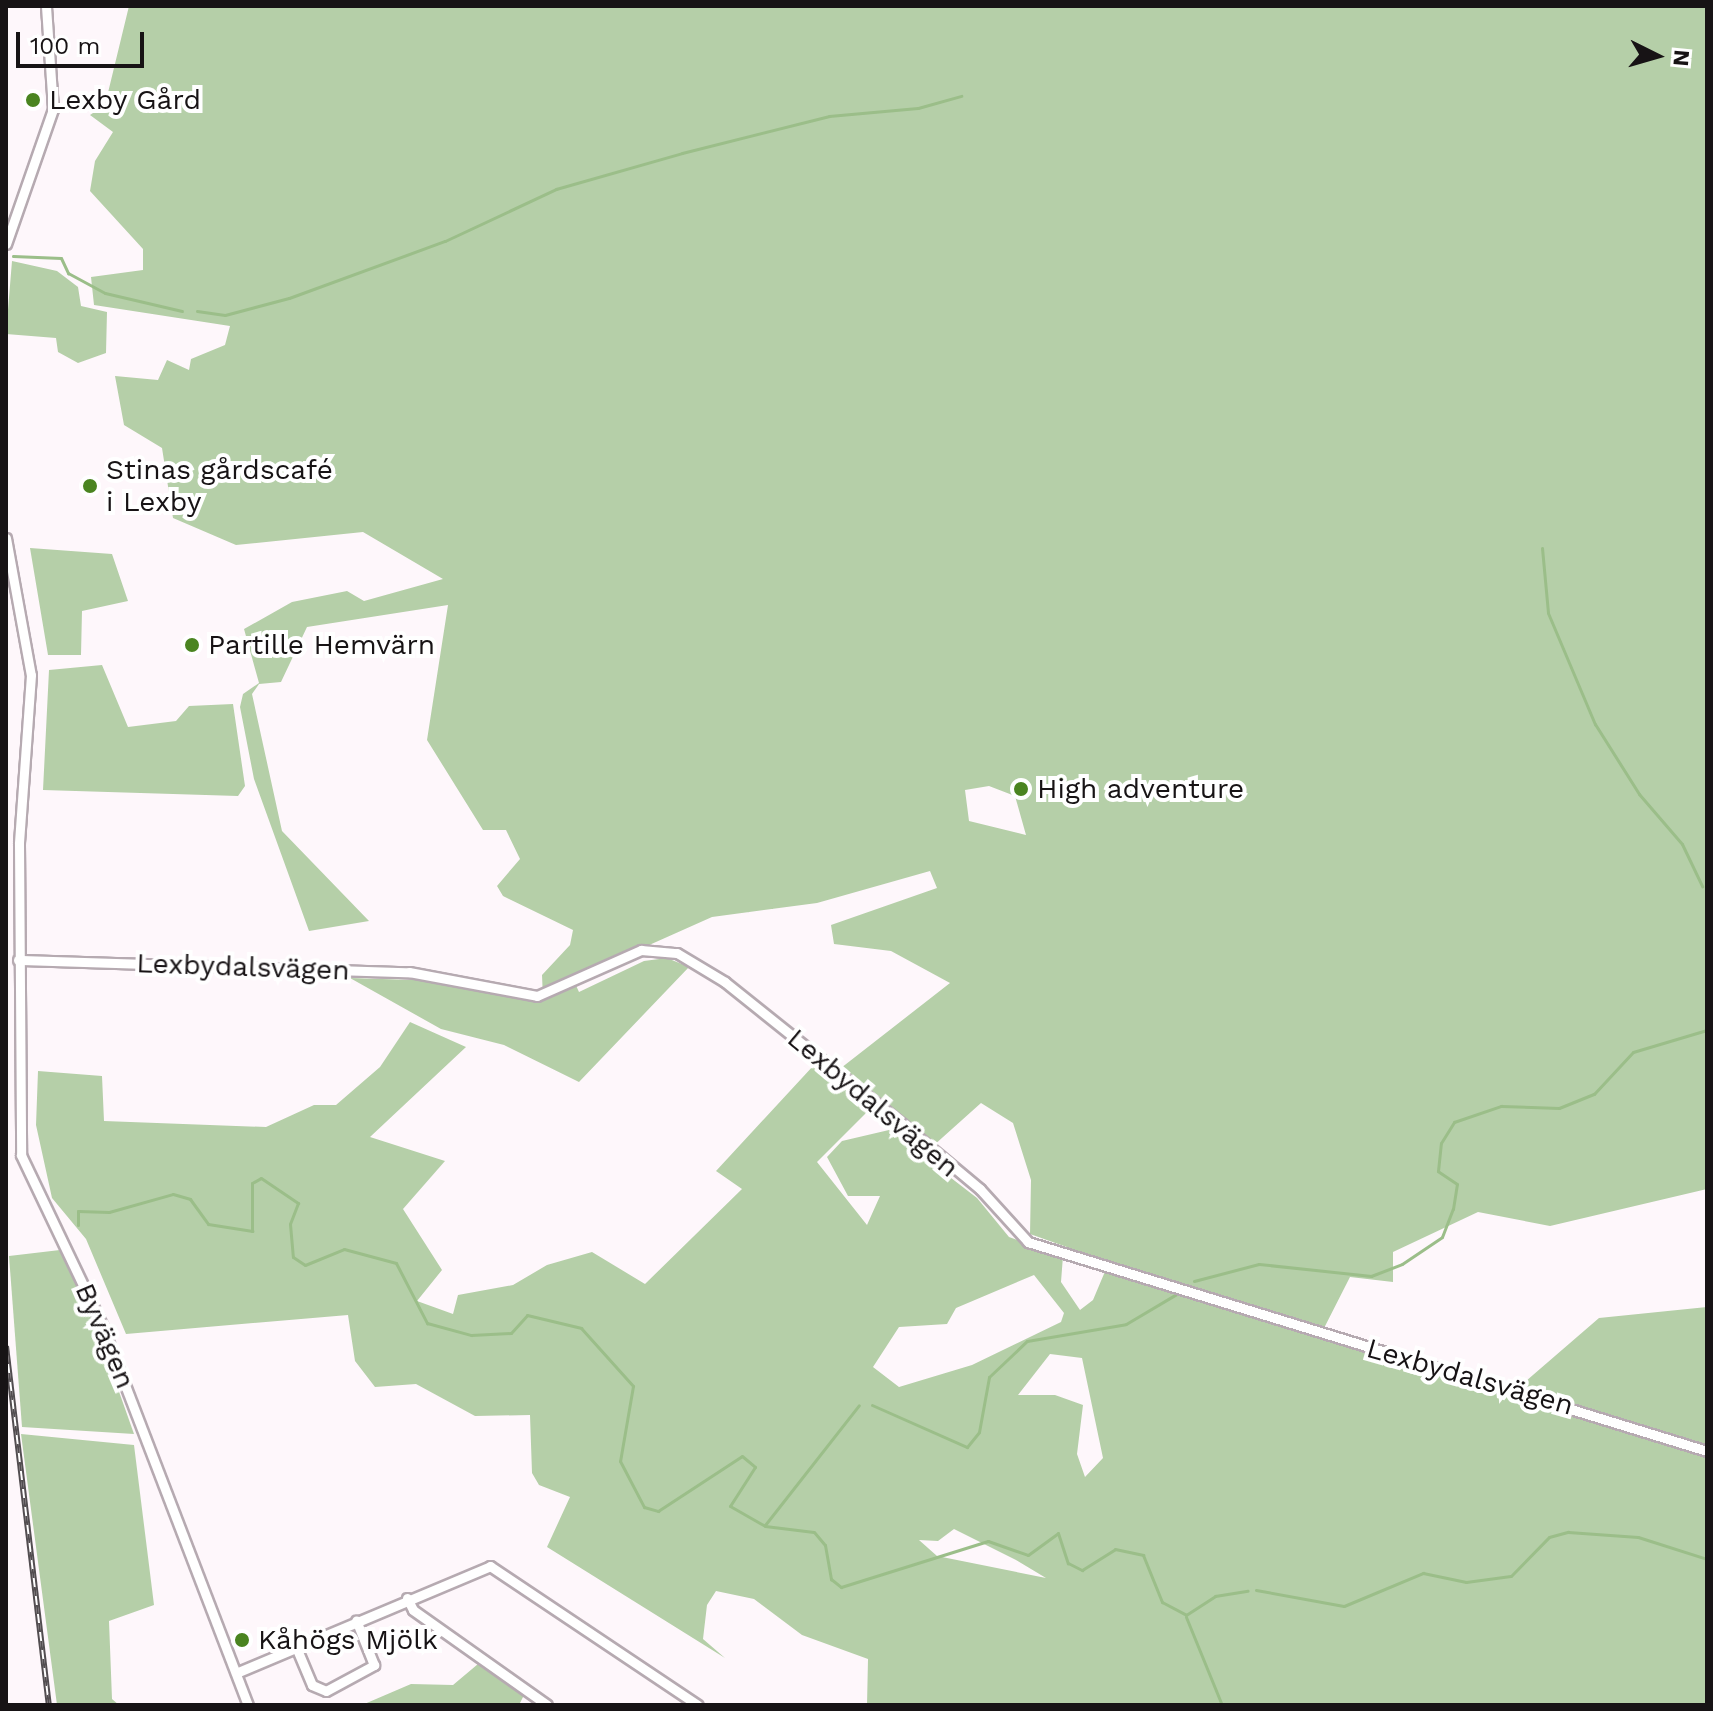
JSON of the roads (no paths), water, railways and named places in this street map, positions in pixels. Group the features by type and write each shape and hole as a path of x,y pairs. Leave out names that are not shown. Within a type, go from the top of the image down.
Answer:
{"street":[{"path":"6,244 53,109 46,6"},
{"name":"Byvägen","path":"6,538 31,675 18,960 21,1155 102,1325 248,1705"},
{"name":"Lexbydalsvägen","path":"18,960 409,972 537,996 641,950 677,953 713,973 901,1123 980,1189 1028,1242 1707,1451"},
{"path":"236,1673 479,1568 499,1569 698,1705"},
{"path":"407,1598 434,1627 547,1705"},
{"path":"296,1647 312,1685 326,1691 374,1665 356,1620"}],"waterway":[{"path":"197,311 225,315 289,298 445,241 556,189 682,153 829,116 918,108 961,96"},
{"path":"13,256 61,258 68,273 105,293 182,311"},
{"path":"1542,548 1548,613 1595,724 1639,794 1682,844 1702,886"},
{"path":"1194,1281 1259,1264 1371,1276 1402,1264 1442,1237 1453,1209 1457,1184 1438,1171 1441,1143 1454,1122 1501,1106 1559,1108 1594,1094 1633,1052 1707,1030"},
{"path":"78,1225 78,1211 109,1212 173,1194 190,1199 208,1224 252,1231 252,1183 261,1178 298,1203 290,1224 293,1257 305,1265 344,1249 396,1263 427,1323 471,1335 511,1333 527,1315 581,1328 633,1386 620,1461 644,1507 658,1511 742,1456 755,1467 730,1506 765,1526 814,1532 825,1545 831,1579 841,1587 988,1541 1028,1555 1058,1533 1068,1563 1082,1570 1115,1549 1143,1555 1162,1602 1186,1615"},
{"path":"872,1405 967,1447 979,1432 989,1377 1027,1341 1126,1324 1180,1292"},
{"path":"765,1525 859,1405"},
{"path":"1256,1590 1344,1606 1423,1573 1466,1582 1511,1576 1549,1537 1568,1532 1638,1537 1707,1559"},
{"path":"1186,1615 1215,1596 1248,1591"},
{"path":"1186,1617 1222,1705"}],"railway":[{"path":"6,1346 49,1705"}],"place":[{"name":"Lexby Gård","path":"33,100"},
{"name":"Stinas gårdscafé i Lexby","path":"90,486"},
{"name":"Partille Hemvärn","path":"192,645"},
{"name":"High adventure","path":"1021,789"},
{"name":"Kåhögs Mjölk","path":"242,1640"}]}
